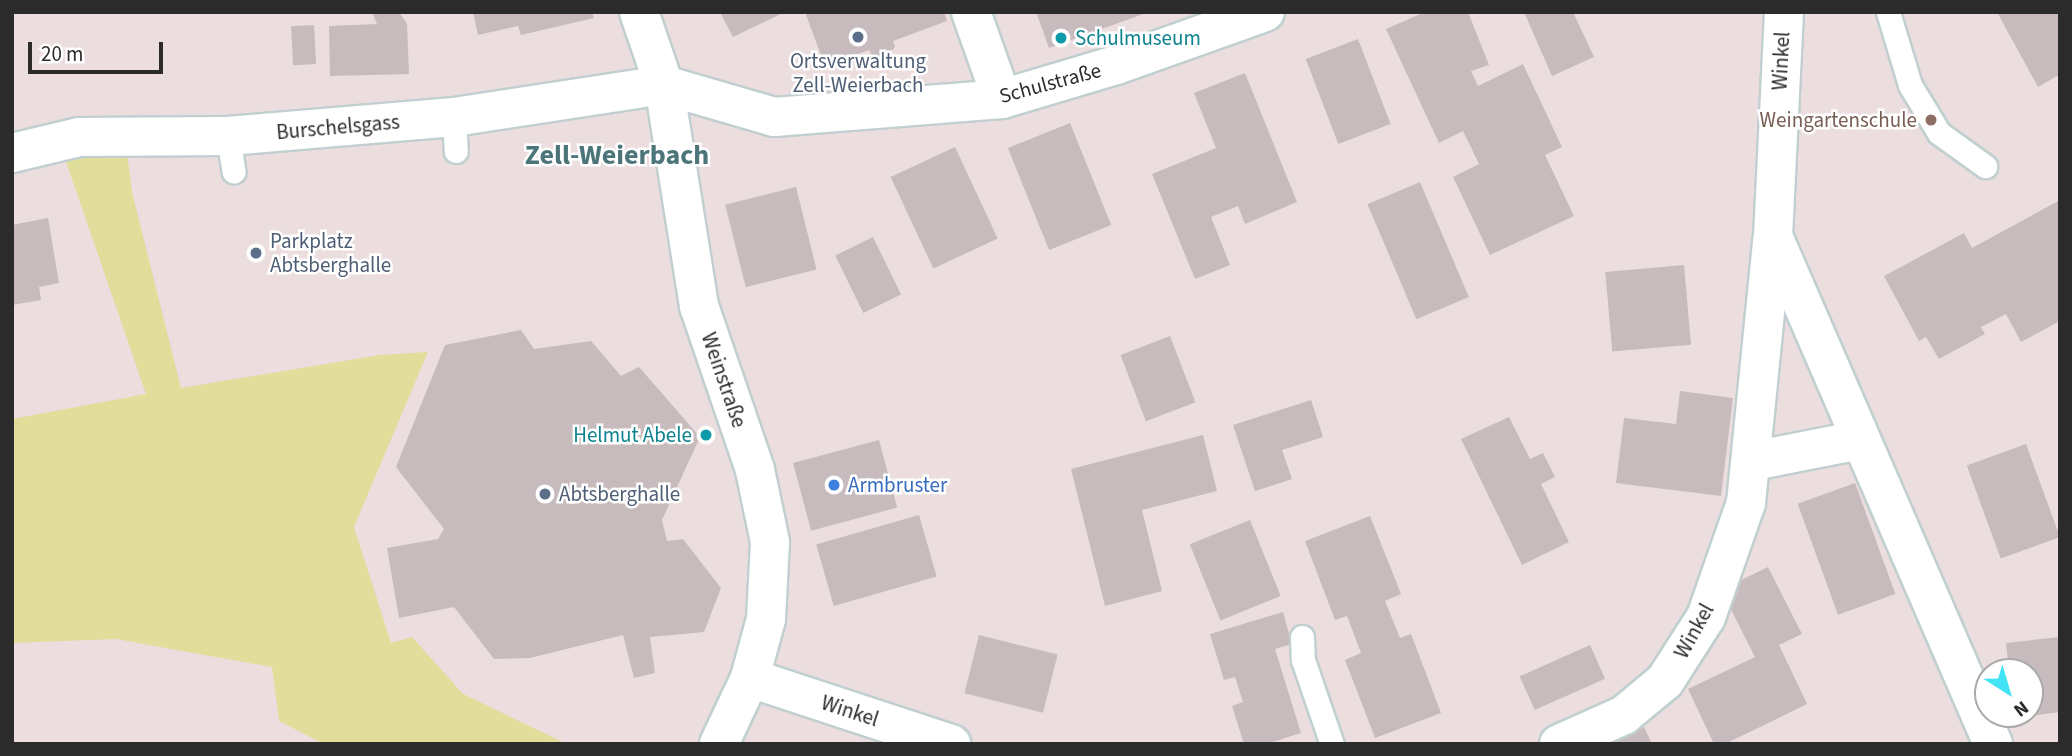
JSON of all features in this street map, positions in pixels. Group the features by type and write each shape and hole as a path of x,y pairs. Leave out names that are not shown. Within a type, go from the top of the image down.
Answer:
{"street":[{"name":"Weinstraße","path":"639,12 664,85 699,306 755,470 770,542 766,619 750,678 719,744"},
{"path":"971,12 1002,99"},
{"name":"Schulstraße","path":"664,85 774,117 1002,99 1116,65 1265,12"},
{"name":"Winkel","path":"1559,744 1624,715 1665,681 1706,617 1746,503 1753,461 1773,236 1784,12"},
{"name":"Burschelsgass","path":"12,153 79,137 231,154 455,134 664,85"},
{"name":"Winkel","path":"1773,236 1993,744"},
{"path":"1753,461 1860,440"},
{"name":"Winkel","path":"750,678 951,744"}],"lane":[{"path":"1888,12 1910,85 1939,133 1985,166"},
{"path":"1302,638 1303,660 1332,744"}],"shaded area":[{"path":"96,150 127,152 132,192 181,388 380,355 428,352 354,527 391,643 412,637 463,694 567,744 324,744 279,721 272,667 116,639 12,643 12,419 146,394 65,159"}],"building":[{"path":"372,12 399,12 407,24 409,74 330,76 329,26 377,24"},
{"path":"473,12 592,12 594,18 521,35 518,26 478,35"},
{"path":"720,12 785,12 733,37"},
{"name":"Ortsverwaltung Zell-Weierbach","path":"805,12 944,12 947,21 893,41 895,47 886,58 872,56 869,50 825,66"},
{"name":"Schulmuseum","path":"1036,12 1146,12 1146,13 1049,48"},
{"path":"1425,12 1468,12 1489,65 1471,71 1478,86 1523,64 1562,147 1545,155 1574,216 1490,255 1453,177 1479,164 1463,131 1439,143 1386,29"},
{"path":"1524,12 1573,12 1594,57 1552,76"},
{"path":"1997,12 2060,12 2060,81 2057,76 2038,87"},
{"path":"314,25 316,64 293,65 291,26"},
{"path":"1358,39 1391,124 1338,144 1306,59"},
{"path":"1245,73 1297,202 1245,224 1238,206 1211,217 1230,265 1195,279 1152,174 1216,148 1194,93"},
{"path":"1070,123 1111,225 1049,250 1008,148"},
{"path":"955,147 998,239 933,269 891,177"},
{"path":"1420,182 1469,297 1416,319 1368,204"},
{"path":"796,187 817,269 746,287 725,205"},
{"path":"2060,200 2060,321 2021,342 2006,314 1981,327 1985,334 1939,359 1926,337 1919,341 1884,276 1964,233 1972,248"},
{"path":"48,218 59,283 39,287 41,300 12,305 12,225"},
{"path":"873,237 901,295 863,313 835,255"},
{"path":"1684,265 1691,345 1612,352 1605,272"},
{"name":"Abtsberghalle","path":"521,330 534,349 591,341 621,376 639,367 700,437 662,520 667,541 683,539 721,588 704,632 650,637 655,673 634,678 623,635 530,658 494,659 454,607 399,618 387,548 438,539 444,529 396,467 445,345"},
{"path":"1170,336 1195,402 1146,421 1121,355"},
{"path":"1680,391 1733,398 1721,496 1616,483 1624,418 1676,424"},
{"path":"1311,400 1323,437 1282,450 1292,479 1255,491 1233,425"},
{"path":"1509,417 1530,459 1543,453 1555,477 1541,484 1569,542 1522,565 1461,439"},
{"path":"1203,435 1217,491 1142,510 1162,591 1105,606 1071,469"},
{"path":"879,440 897,508 811,531 793,463"},
{"path":"2026,444 2060,537 2001,559 1967,466"},
{"path":"1855,483 1895,594 1838,615 1798,504"},
{"path":"919,515 937,577 834,606 816,544"},
{"path":"1370,516 1401,594 1385,601 1400,638 1411,634 1441,713 1375,738 1345,660 1361,653 1347,616 1335,620 1305,541"},
{"path":"1250,520 1281,596 1220,620 1190,544"},
{"path":"1768,567 1802,634 1779,645 1807,704 1725,744 1714,744 1688,689 1755,657 1721,590"},
{"path":"1283,612 1292,644 1275,649 1301,733 1266,744 1244,744 1232,706 1243,702 1235,677 1224,680 1210,634"},
{"path":"979,635 1058,655 1043,713 964,693"},
{"path":"2060,637 2060,712 2044,714 2044,658 2008,658 2006,643"},
{"path":"1590,645 1605,679 1535,710 1520,676"},
{"path":"1644,727 1652,744 1609,744"}],"place":[{"name":"Ortsverwaltung Zell-Weierbach","path":"858,37"},
{"name":"Schulmuseum","path":"1061,38"},
{"name":"Weingartenschule","path":"1931,120"},
{"name":"Parkplatz Abtsberghalle","path":"256,253"},
{"name":"Helmut Abele","path":"706,435"},
{"name":"Armbruster","path":"834,485"},
{"name":"Abtsberghalle","path":"545,494"}],"district":[{"name":"Zell-Weierbach","path":"617,155"}]}
